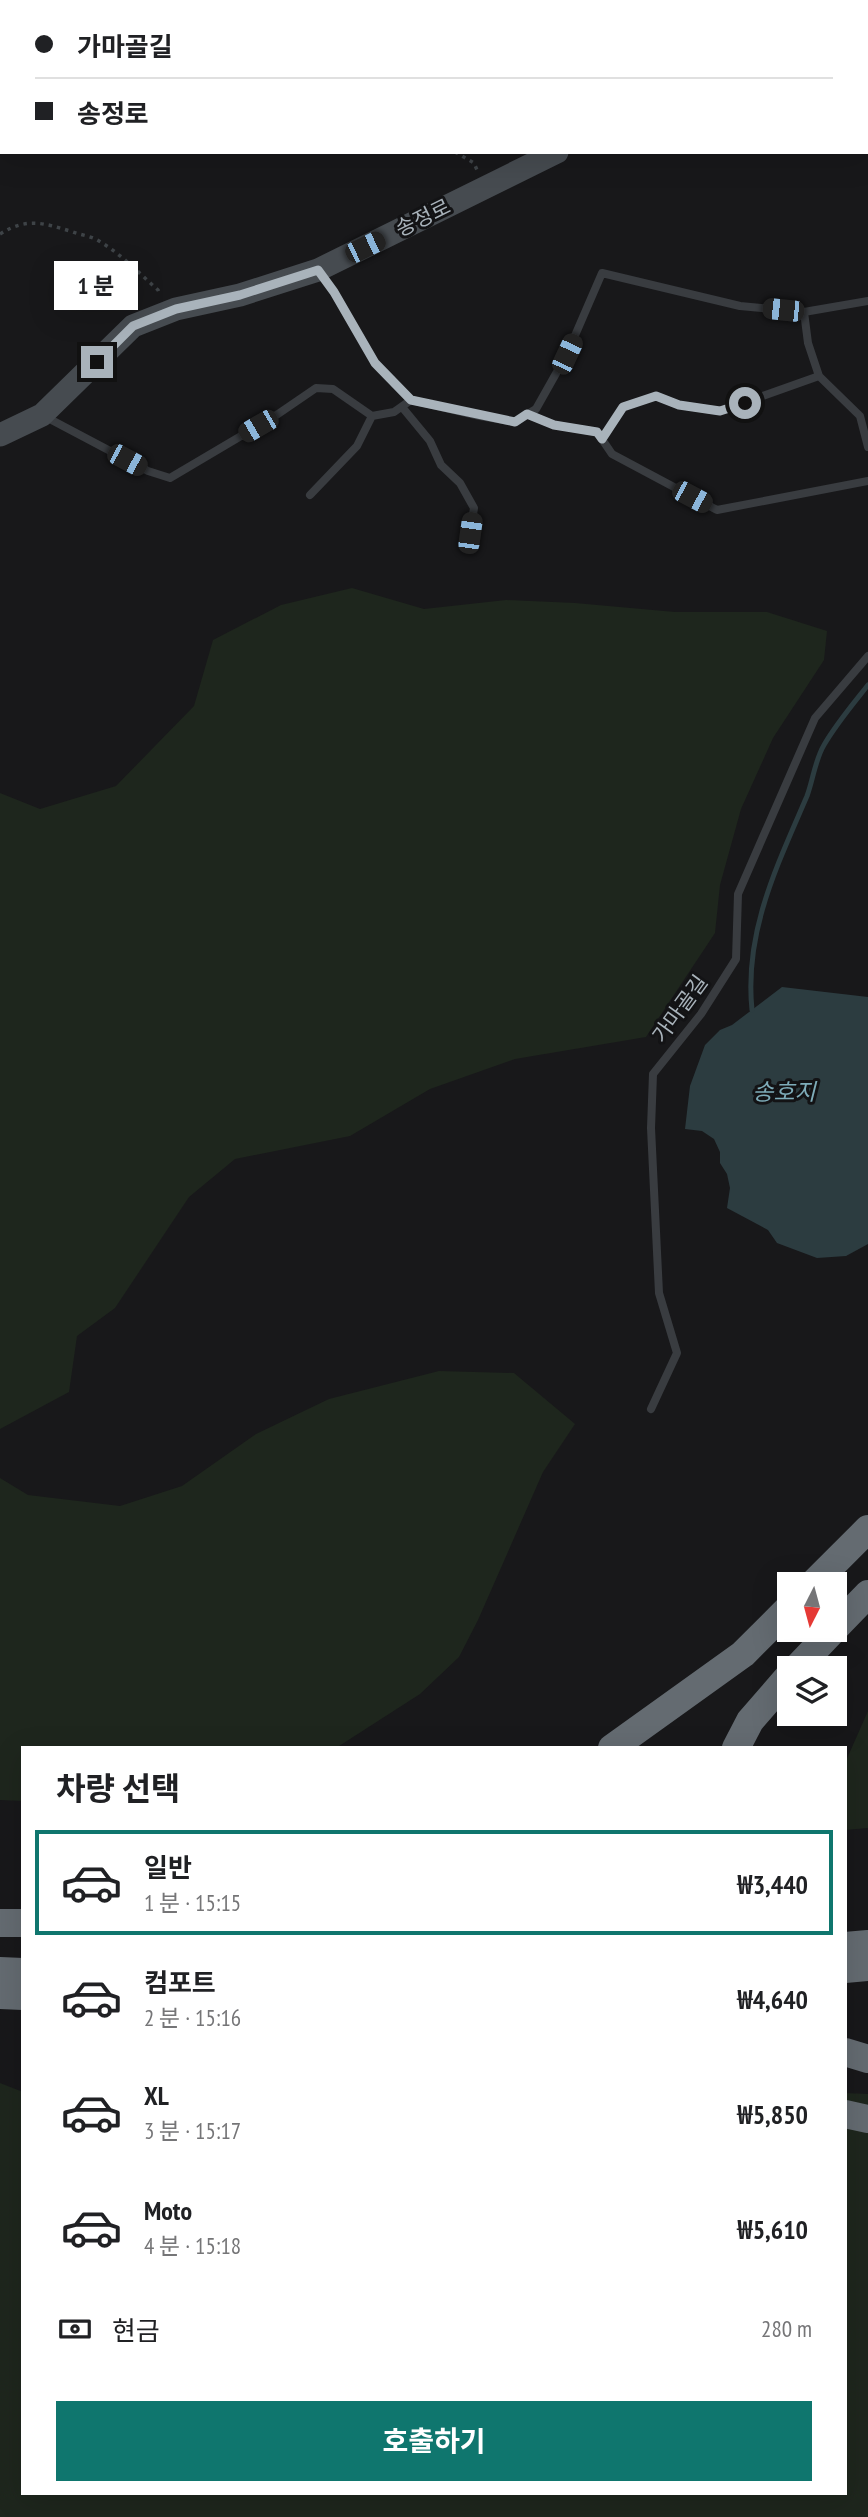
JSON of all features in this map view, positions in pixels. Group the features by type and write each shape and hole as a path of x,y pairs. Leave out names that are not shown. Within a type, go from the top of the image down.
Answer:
{"highway":[{"path":"825,1572 868,1529"},
{"path":"847,1616 868,1594"},
{"path":"615,1746 743,1654 777,1620"},
{"path":"808,1656 822,1642"},
{"path":"737,1746 750,1721 777,1690"},
{"path":"0,1923 21,1923"},
{"path":"847,1946 868,1944"},
{"path":"847,1969 868,1966"},
{"path":"0,1971 21,1972"},
{"path":"0,1995 21,1996"},
{"path":"847,2053 868,2059"},
{"path":"847,2114 868,2119"}],"street":[{"name":"송정로","path":"0,435 42,415 133,326 167,312 240,295 318,270 553,154"}],"lane":[{"path":"318,270 334,292 375,363 411,400 515,422 536,409 567,354 602,273 740,306 804,312 868,301"},
{"path":"804,312 808,343 819,376 860,416 868,447"},
{"path":"602,439 623,407 656,396 679,405 720,411 819,376"},
{"path":"42,415 148,471 170,478 278,414 316,388 333,389 372,416 394,412 411,400"},
{"path":"402,407 430,440 441,465 460,483 474,508 470,533"},
{"path":"527,414 554,425 597,432 612,454 717,510 868,481"},
{"path":"310,495 357,446 372,416"},
{"name":"가마골길","path":"651,1409 677,1353 659,1293 651,1128 653,1074 701,1014 736,959 738,894 809,731 815,718 868,656"}],"path":[{"path":"458,154 474,163 484,188"},
{"path":"0,234 30,222 48,224 97,240 158,290 167,312"}],"shaded area":[{"path":"352,588 424,609 506,600 675,612 767,612 827,631 824,660 773,738 741,809 720,885 715,933 646,1037 515,1059 430,1089 350,1136 235,1159 189,1197 115,1308 77,1336 69,1392 0,1429 0,793 40,809 116,786 194,706 213,640 281,605"},
{"path":"439,1371 514,1373 575,1424 543,1472 459,1657 420,1694 339,1746 21,1746 21,1801 0,1800 0,1478 28,1495 120,1506 182,1486 256,1434 329,1399"},
{"path":"868,1711 868,1828 847,1830 847,1758"},
{"path":"0,2083 21,2091 21,2495 847,2495 847,2093 868,2094 868,2517 0,2517"}],"water":[{"name":"송호지","path":"782,987 868,997 868,1244 846,1256 817,1258 777,1243 768,1230 727,1208 730,1188 714,1139 702,1131 685,1129 690,1086 705,1045 720,1030 732,1025"}],"waterway":[{"path":"752,1010 753,953 758,926 774,874 807,796 821,751 839,722 868,685"}],"route":[{"path":"97,362 133,326 176,309 240,295 318,270 334,292 375,363 411,400 515,422 527,414 554,425 597,432 602,439 623,407 656,396 679,405 720,411 745,403"}]}
